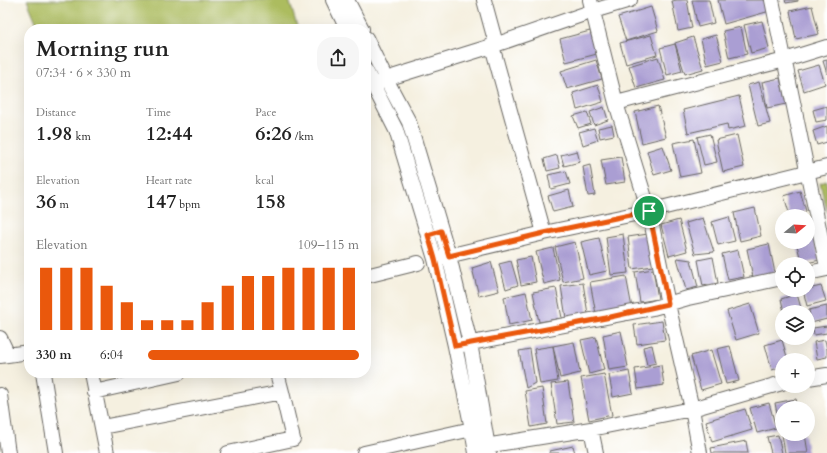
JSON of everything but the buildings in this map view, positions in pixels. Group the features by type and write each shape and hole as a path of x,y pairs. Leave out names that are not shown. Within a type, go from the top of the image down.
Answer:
{"street":[{"path":"333,0 344,24"},
{"path":"348,0 360,24"},
{"path":"484,0 494,45 544,233"},
{"path":"379,82 494,45 591,5 630,0"},
{"path":"772,0 827,268 815,271"},
{"path":"591,5 616,103 649,211 692,409 700,453"},
{"path":"616,103 785,60 827,47"},
{"path":"371,55 396,130 435,259 472,429 482,450"},
{"path":"371,75 379,82 409,122 449,256 470,343 482,450"},
{"path":"435,259 544,233 649,211 827,167"},
{"path":"411,180 425,177"},
{"path":"428,235 441,231"},
{"path":"371,275 418,263"},
{"path":"455,346 606,318 688,298 775,279"},
{"path":"0,338 4,356 24,353"},
{"path":"815,377 827,374"},
{"path":"44,378 56,453"},
{"path":"92,378 107,453"},
{"path":"94,392 157,378"},
{"path":"228,453 272,448 293,438 278,378"},
{"path":"482,450 692,409 775,385"},
{"path":"102,427 282,392"},
{"path":"0,395 8,453"},
{"path":"364,453 472,429"},
{"path":"590,429 596,453"}],"green space":[{"path":"27,0 289,0 296,24 37,24"},
{"path":"827,181 827,213 820,183"}],"route":[{"path":"649,211 668,304 606,318 455,346 428,235 441,231 449,256 544,233 649,211"}]}
